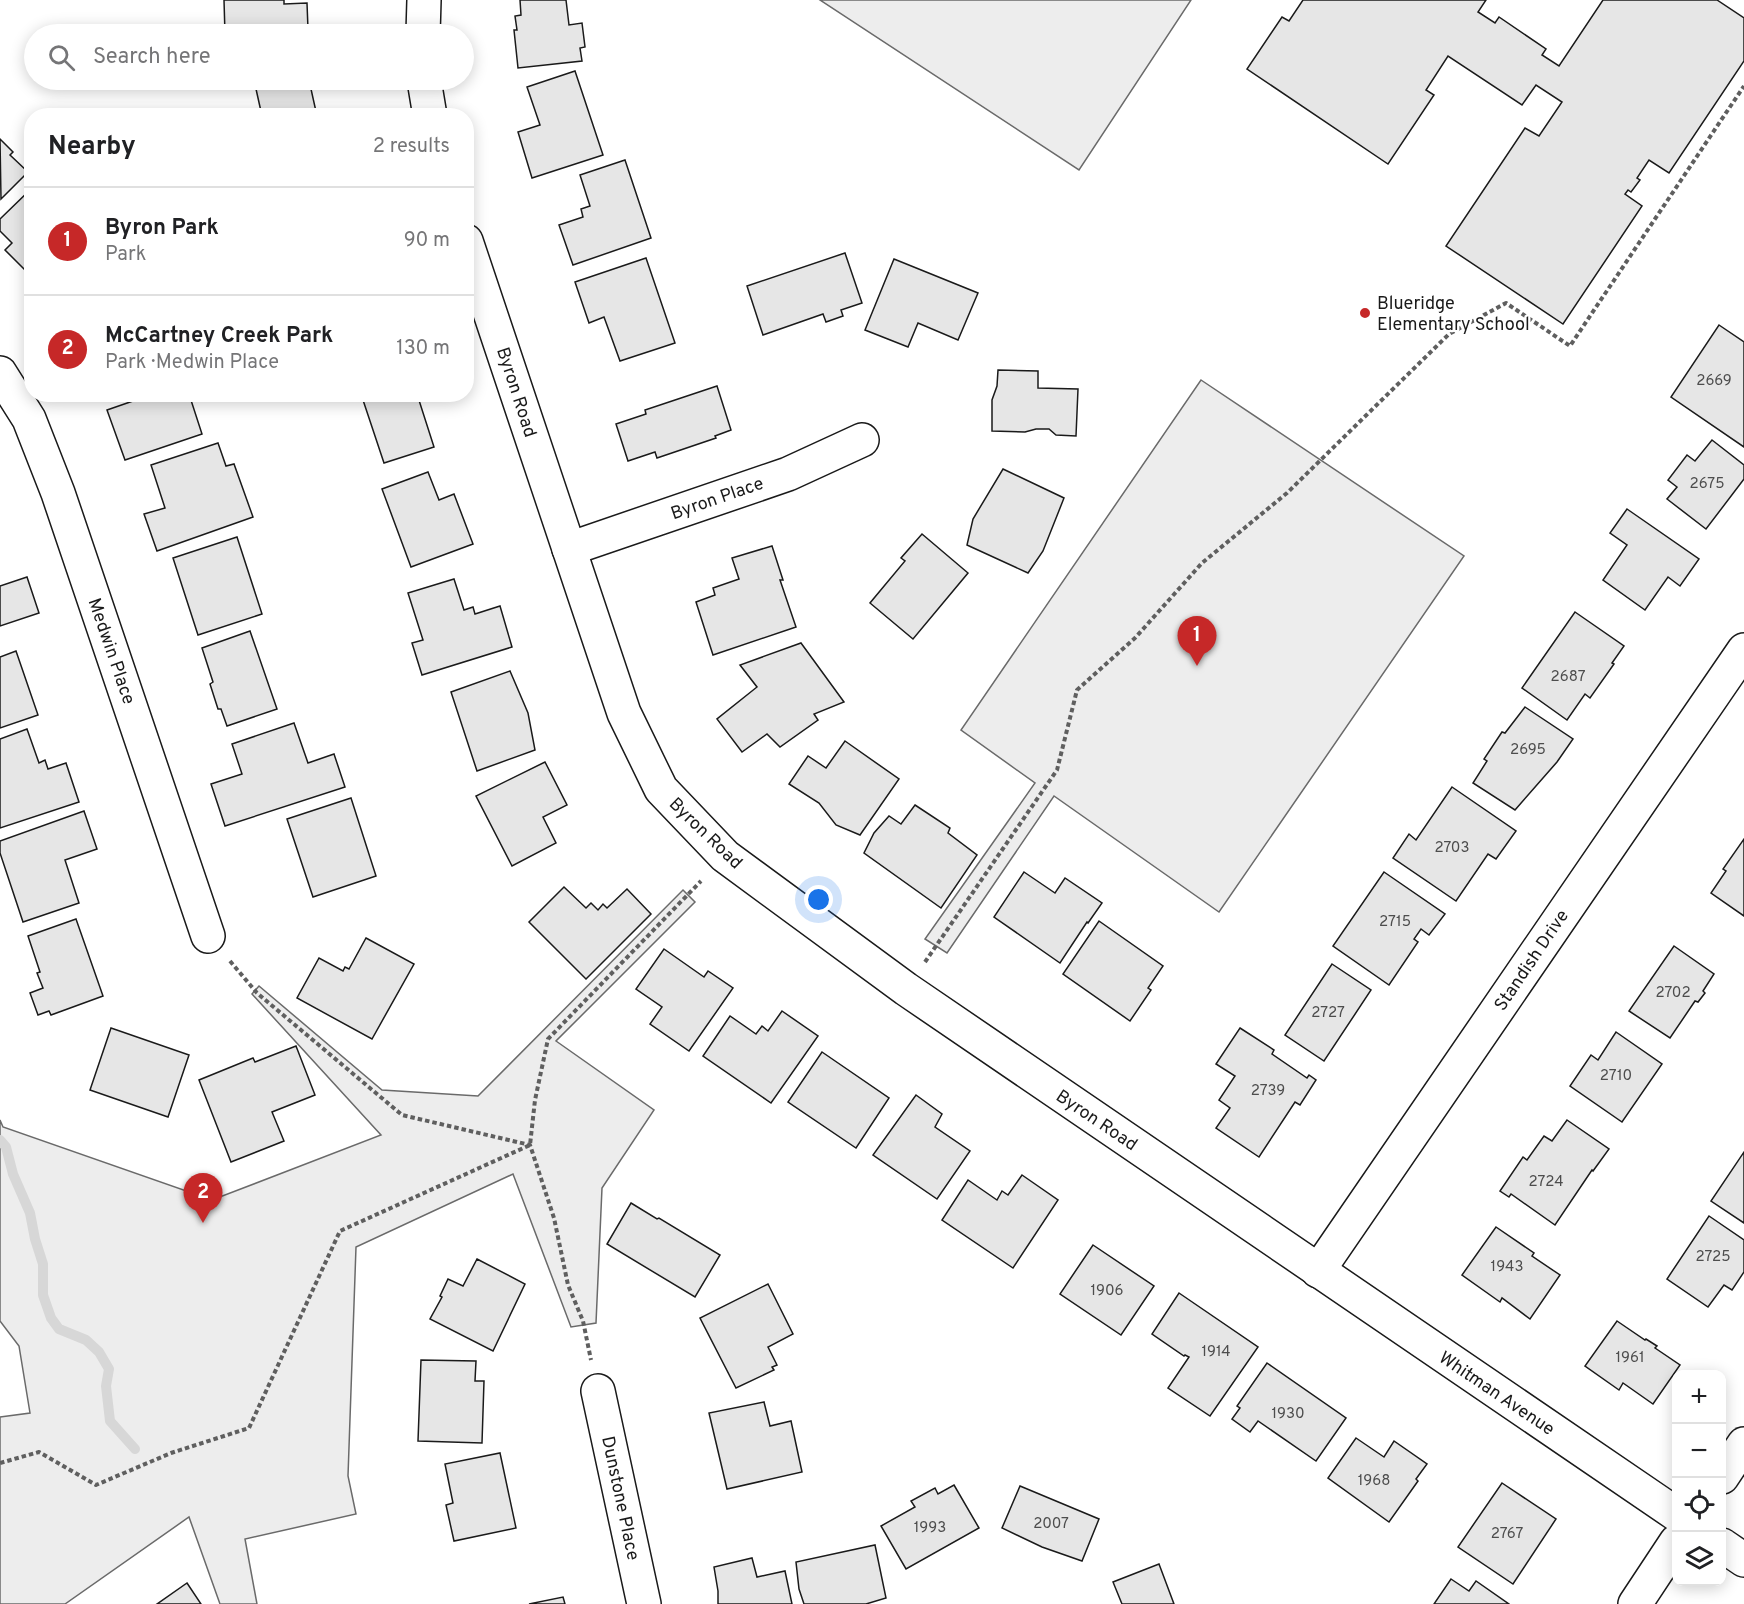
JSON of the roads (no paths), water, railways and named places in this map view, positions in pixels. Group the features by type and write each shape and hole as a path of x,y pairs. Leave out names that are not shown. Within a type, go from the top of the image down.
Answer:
{"street":[{"path":"423,24 424,0"},
{"path":"426,90 429,108"},
{"name":"Byron Road","path":"474,265 624,713 661,789 725,856 906,989 1318,1271"},
{"name":"Medwin Place","path":"0,373 29,418 58,493 208,936"},
{"name":"Byron Place","path":"570,549 788,474 862,440"},
{"name":"Standish Drive","path":"1318,1271 1744,650"},
{"name":"Whitman Avenue","path":"1318,1271 1672,1511"},
{"name":"Dunstone Place","path":"598,1391 644,1604"},
{"path":"1726,1471 1744,1444"},
{"path":"1726,1548 1744,1560"},
{"path":"1635,1604 1672,1549"}],"waterway":[{"path":"0,1140 6,1147 13,1174 30,1213 43,1264 43,1295 51,1318 59,1329 86,1340 99,1352 109,1369 106,1386 110,1421 135,1449"}],"place":[{"name":"Blueridge Elementary School","path":"1365,313"},
{"name":"Byron Park","path":"1197,666"},
{"name":"McCartney Creek Park","path":"203,1223"}]}
